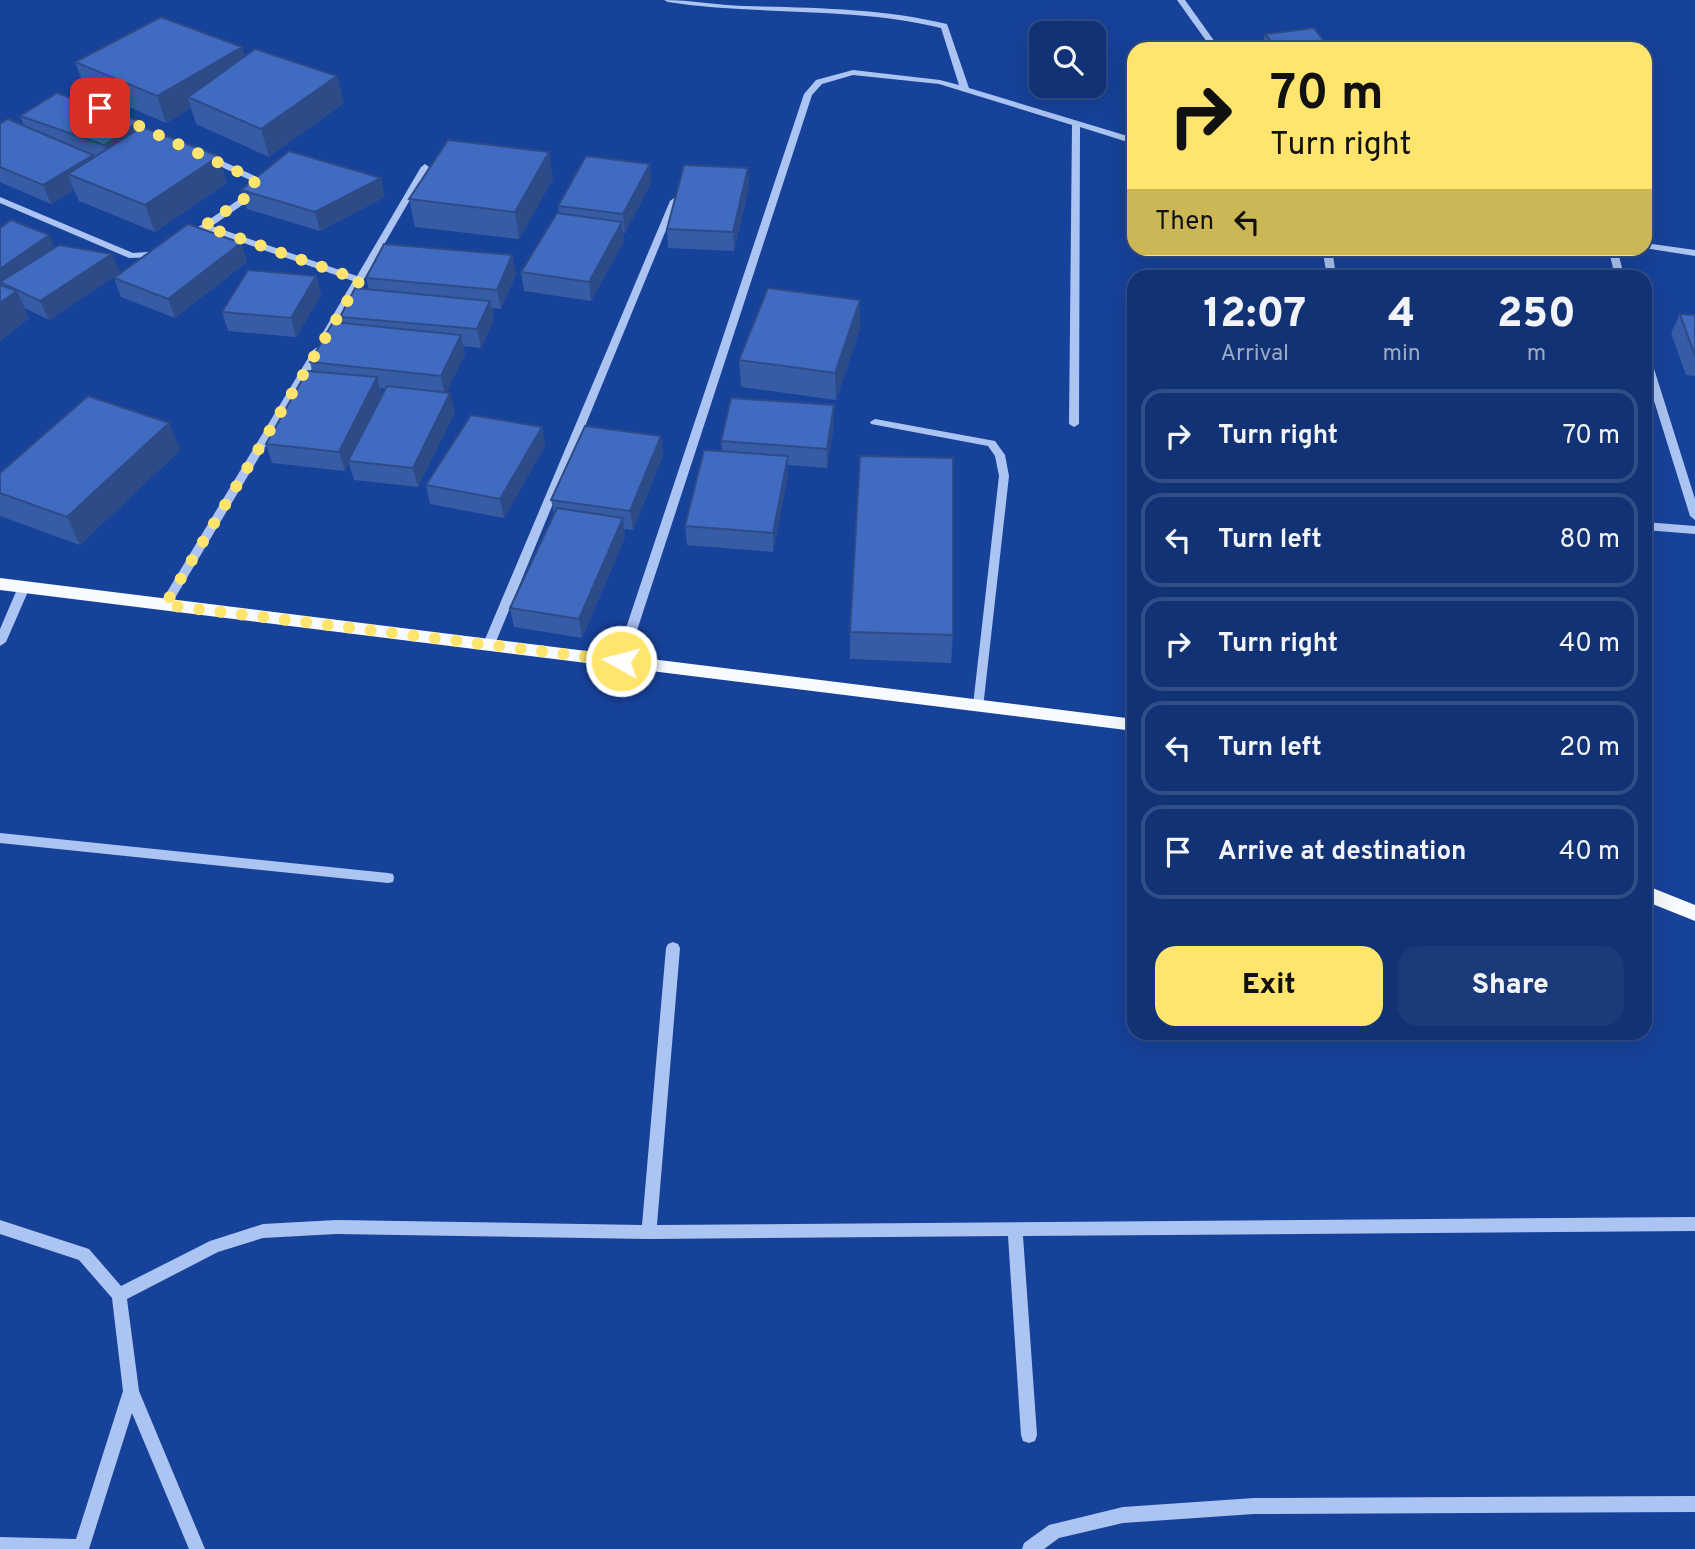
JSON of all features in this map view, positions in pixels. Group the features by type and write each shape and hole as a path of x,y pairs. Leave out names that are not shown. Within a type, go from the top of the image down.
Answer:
{"main road":[{"path":"0,584 1127,723"},
{"path":"1652,897 1695,913"}],"street":[{"path":"668,0 704,7 882,12 919,17 944,26 965,90"},
{"path":"1181,0 1211,42"},
{"path":"621,661 808,94 819,82 853,72 940,82 1127,139"},
{"path":"1074,424 1076,124"},
{"path":"0,200 132,256 149,257 164,253 251,194 255,186 254,179 195,151"},
{"path":"165,605 425,167"},
{"path":"489,645 674,201"},
{"path":"204,226 360,280"},
{"path":"1652,247 1695,253"},
{"path":"1652,378 1695,516"},
{"path":"875,422 991,443 1000,455 1004,476 979,705"},
{"path":"1652,527 1695,530"},
{"path":"0,642 24,587"},
{"path":"0,838 388,878"},
{"path":"649,1232 673,948"},
{"path":"120,1295 215,1246 263,1231 336,1227 649,1232 1695,1224"},
{"path":"0,1227 84,1255 120,1295 131,1391 197,1549"},
{"path":"1015,1229 1029,1435"},
{"path":"0,1545 81,1549 131,1391"},
{"path":"1030,1549 1055,1531 1123,1515 1254,1506 1695,1504"}],"building":[{"path":"161,17 242,47 157,96 75,62"},
{"path":"1314,28 1325,42 1264,42 1271,41 1265,34"},
{"path":"255,49 337,76 261,129 188,97"},
{"path":"57,93 140,121 104,145 20,116"},
{"path":"8,119 93,155 43,185 0,167 0,124"},
{"path":"142,127 219,156 145,205 68,174"},
{"path":"448,140 549,152 515,212 409,199"},
{"path":"289,151 381,178 315,212 241,190"},
{"path":"586,156 650,164 623,214 558,206"},
{"path":"684,165 748,168 733,232 667,229"},
{"path":"557,213 622,222 589,282 521,272"},
{"path":"11,220 49,235 0,269 0,228"},
{"path":"188,224 241,243 168,299 114,278"},
{"path":"384,244 512,255 497,290 366,278"},
{"path":"59,245 112,254 40,301 0,282"},
{"path":"248,270 316,276 291,318 222,312"},
{"path":"0,285 17,291 0,303"},
{"path":"355,288 490,301 477,329 340,317"},
{"path":"768,288 860,300 835,373 739,360"},
{"path":"1680,314 1695,315 1695,356"},
{"path":"333,322 461,335 441,376 310,362"},
{"path":"307,371 377,377 339,452 266,444"},
{"path":"387,386 450,393 413,468 348,461"},
{"path":"88,396 169,423 67,517 0,493 0,473"},
{"path":"731,398 834,405 827,449 721,441"},
{"path":"471,415 542,427 500,499 426,485"},
{"path":"585,426 661,436 630,511 551,500"},
{"path":"704,450 788,456 773,533 685,526"},
{"path":"860,456 953,458 953,635 850,632"},
{"path":"557,508 623,518 579,619 510,608"}],"route":[{"path":"100,108 254,179 255,186 251,194 204,226 360,280 165,605 621,661"}]}
